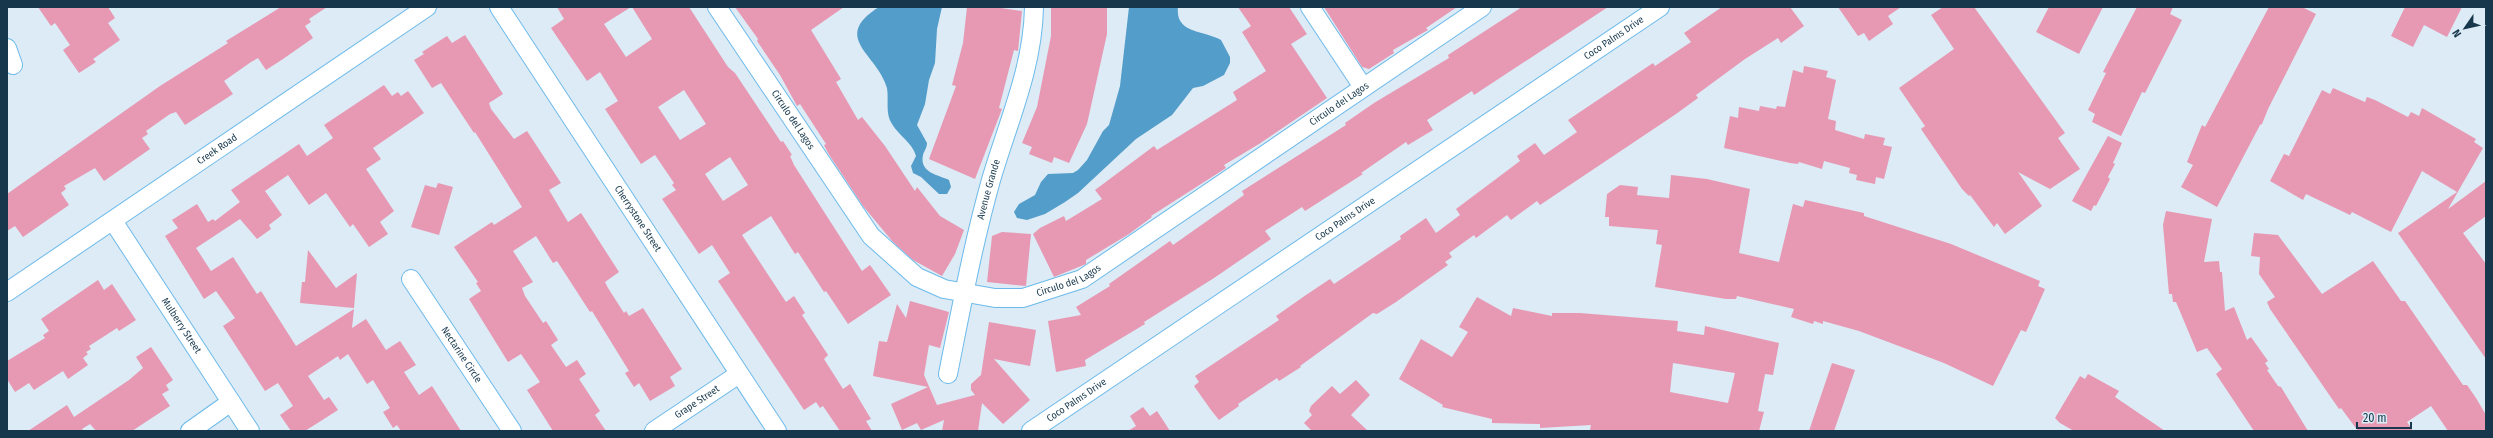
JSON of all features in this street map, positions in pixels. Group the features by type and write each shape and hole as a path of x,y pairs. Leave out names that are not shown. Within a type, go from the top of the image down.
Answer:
{"street":[{"name":"Creek Road","path":"7,292 427,7"},
{"name":"Cherrystone Street","path":"499,7 777,431"},
{"name":"Circulo del Lagos","path":"717,7 871,236 917,277 944,289 964,291 995,298 1024,298 1082,279 1362,87 1482,7"},
{"name":"Avenue Grande","path":"948,374 964,291 991,181 1024,82 1034,34 1034,7"},
{"path":"1310,7 1362,87"},
{"name":"Coco Palms Drive","path":"1031,431 1660,7"},
{"path":"7,48 13,65"},
{"name":"Mulberry Street","path":"113,221 250,431"},
{"name":"Nectarine Circle","path":"411,279 512,431"},
{"name":"Grape Street","path":"654,431 739,374"},
{"path":"190,431 231,402"}],"water":[{"path":"879,7 942,7 937,29 935,63 929,80 925,104 917,125 927,143 923,155 924,166 935,175 949,180 951,187 947,194 939,194 921,177 913,173 911,166 916,156 914,151 890,120 887,88 882,76 861,46 858,37 858,28 865,18"},
{"path":"1129,7 1178,7 1178,16 1186,27 1221,40 1230,57 1230,63 1224,75 1203,86 1193,88 1172,115 1136,139 1078,193 1065,202 1045,214 1027,220 1017,218 1014,212 1019,204 1035,195 1041,182 1048,174 1073,173 1078,170 1087,160 1103,131 1109,125 1120,86"}],"building":[{"path":"38,7 108,7 115,18 108,23 120,40 93,59 96,62 79,73 63,50 70,45 55,23 51,26"},
{"path":"281,7 327,7 309,19 311,22 305,26 313,38 266,70 258,58 224,81 233,94 185,125 176,112 170,114 146,131 148,134 142,138 150,149 104,181 95,168 64,186 66,189 61,193 69,205 23,237 15,226 7,231 7,194 160,86 228,43 226,41"},
{"path":"557,7 631,7 604,24 626,57 652,39 632,7 689,7 728,67 735,73 781,142 783,141 792,155 790,156 794,165 862,271 870,265 891,295 848,324 826,291 824,292 798,252 795,254 771,216 742,235 786,302 794,296 805,313 802,315 828,355 824,359 843,389 850,384 871,419 866,421 872,431 840,431 823,406 820,408 816,402 804,410 718,281 730,273 712,245 699,254 662,199 676,190 672,185 674,183 655,155 641,164 605,109 618,101 600,72 587,81 551,28 564,19","holes":["684,90 706,124 680,140 658,107","730,157 748,185 723,201 705,174"]},
{"path":"735,7 844,7 811,30 841,79 836,82 858,120 862,117 885,146 915,191 917,187 940,216 964,230 955,254 942,276 913,260 893,242 863,206 828,153 824,145 826,144 800,104 797,106 780,75 757,41 758,39"},
{"path":"967,7 994,7 1022,11 1018,51 1014,50 999,108 1002,109 975,179 929,159 956,86 952,85 963,43"},
{"path":"1051,7 1107,7 1107,34 1087,124 1069,163 1054,157 1052,163 1029,154 1032,147 1022,143 1037,107 1051,36"},
{"path":"1238,7 1289,7 1307,34 1291,44 1327,98 1259,144 1224,165 1226,168 1151,216 1152,217 1129,234 1086,260 1086,264 1054,277 1033,234 1040,228 1064,216 1066,221 1102,199 1095,190 1154,146 1157,150 1237,100 1233,92 1266,71 1242,32 1251,26"},
{"path":"1324,7 1457,7 1426,28 1428,30 1393,50 1394,53 1369,69 1362,67"},
{"path":"1522,7 1608,7 1474,95 1472,91 1427,120 1433,130 1408,145 1406,142 1361,173 1363,174 1305,211 1302,207 1265,231 1271,239 1214,278 1144,322 1145,324 1085,360 1086,366 1056,372 1048,321 1081,315 1076,307 1110,286 1109,284 1170,241 1173,245 1244,195 1242,191 1346,125 1345,123 1374,103 1449,58 1448,55"},
{"path":"1722,7 1790,7 1804,26 1781,43 1778,38 1745,59 1696,95 1698,98 1676,114 1540,205 1537,201 1511,220 1507,215 1476,238 1474,235 1449,253 1452,257 1445,262 1448,265 1396,302 1377,314 1373,313 1300,366 1301,367 1279,381 1277,378 1238,404 1239,406 1219,420 1194,386 1199,382 1195,376 1279,320 1276,316 1306,295 1330,279 1334,284 1401,239 1400,236 1426,218 1436,233 1460,215 1456,209 1520,161 1517,156 1535,143 1544,155 1577,132 1568,120 1653,63 1655,66 1691,42 1684,33"},
{"path":"1838,7 1901,7 1888,16 1893,24 1869,41 1864,33 1858,36"},
{"path":"1943,7 1974,7 2065,133 2058,138 2080,169 2050,189 2018,172 2042,206 2005,234 1997,223 1994,227 1970,195 1969,196 1962,189 1921,129 1925,126 1899,88 1954,49 1931,15"},
{"path":"2049,7 2103,7 2079,54 2036,32"},
{"path":"2137,7 2173,7 2170,14 2182,20 2145,93 2142,92 2121,136 2092,122 2095,114 2088,110 2106,73 2103,72"},
{"path":"2269,7 2302,7 2316,14 2268,109 2262,124 2260,125 2217,207 2181,187 2193,165 2187,162 2202,125 2205,127"},
{"path":"2405,7 2462,7 2447,37 2424,25 2413,47 2391,36"},
{"path":"465,35 503,94 489,103 491,109 514,139 527,131 561,183 549,190 568,222 581,213 619,272 605,282 624,313 626,311 629,316 643,308 682,369 670,377 675,386 650,401 639,383 634,387 625,373 629,371 592,311 590,312 557,261 553,263 536,236 513,251 533,282 522,288 525,296 543,323 546,321 558,340 551,345 566,367 577,360 586,374 579,379 600,411 595,415 606,431 553,431 527,390 540,382 521,354 508,362 469,299 481,291 476,283 478,282 454,247 492,222 494,225 522,207 475,132 474,133 441,83 432,88 414,60 424,54 422,52 447,36 452,43"},
{"path":"1804,66 1828,71 1826,77 1836,80 1828,119 1836,121 1835,130 1864,139 1865,134 1885,138 1883,145 1892,147 1884,179 1876,177 1875,184 1856,180 1857,175 1849,173 1850,168 1824,161 1822,169 1799,162 1798,164 1790,163 1724,148 1730,116 1738,118 1739,107 1759,111 1760,106 1776,109 1777,106 1785,107 1793,70 1803,73"},
{"path":"384,85 392,96 398,92 401,96 408,91 424,113 373,148 381,159 366,169 394,211 380,222 388,234 369,247 353,224 350,227 326,193 309,205 288,175 265,191 282,215 269,225 271,229 257,239 240,219 196,248 211,271 233,257 257,294 261,291 296,346 354,309 352,328 366,319 386,350 400,341 416,365 404,372 419,395 432,386 461,431 401,431 397,425 393,428 383,412 390,408 373,380 367,384 348,354 340,360 338,356 308,376 324,400 329,397 338,410 305,431 291,431 280,415 293,406 278,383 265,391 223,326 235,318 216,291 204,299 165,236 178,228 172,220 197,204 208,222 213,219 215,221 240,202 231,190 299,144 307,156 333,138 324,125"},
{"path":"2333,88 2365,102 2367,97 2375,100 2408,117 2411,112 2419,116 2422,108 2476,139 2474,142 2483,148 2448,209 2486,181 2486,216 2463,233 2486,264 2486,359 2398,233 2457,192 2422,171 2391,232 2352,212 2350,215 2306,194 2303,200 2270,181 2284,154 2289,156 2322,90 2330,94"},
{"path":"2108,136 2122,143 2113,163 2115,164 2108,177 2110,179 2096,206 2094,205 2091,211 2072,201"},
{"path":"1671,175 1707,179 1750,189 1739,253 1779,262 1793,204 1803,207 1805,200 1864,213 1864,216 1951,244 2040,281 2038,286 2045,289 2026,332 2021,330 1993,386 1944,363 1859,331 1823,321 1823,324 1814,321 1813,324 1791,317 1794,309 1737,296 1736,299 1726,299 1655,287 1662,245 1656,244 1658,230 1609,226 1609,217 1605,217 1607,194 1620,185 1638,187 1637,195 1669,198"},
{"path":"438,183 453,187 439,235 411,227 425,185 436,188"},
{"path":"2166,211 2212,219 2204,262 2219,261 2220,272 2222,272 2225,311 2234,307 2247,340 2251,337 2268,361 2265,363 2269,369 2267,370 2278,386 2281,387 2308,431 2254,431 2216,374 2222,369 2207,348 2197,352 2176,302 2173,302 2172,294 2169,294 2163,225"},
{"path":"1002,232 1031,234 1026,286 987,282 992,236"},
{"path":"2254,233 2278,235 2322,294 2373,261 2401,301 2405,301 2463,385 2467,385 2476,398 2486,415 2486,431 2448,431 2431,406 2407,422 2413,431 2358,431 2341,408 2339,409 2270,309 2267,302 2275,297 2259,274 2260,257 2251,256"},
{"path":"308,250 336,288 357,273 354,308 300,303 302,282 305,282"},
{"path":"98,280 104,290 112,284 136,320 119,331 117,328 89,346 91,349 86,352 88,354 83,358 88,365 68,379 63,371 34,390 29,383 15,392 7,379 7,361 45,338 43,335 49,331 41,319"},
{"path":"1477,297 1511,316 1513,308 1552,316 1552,313 1580,313 1678,321 1677,331 1704,335 1705,326 1779,343 1773,375 1765,374 1758,411 1764,412 1759,431 1606,431 1590,430 1591,425 1540,428 1540,424 1492,423 1492,419 1442,407 1443,405 1399,379 1421,339 1452,357 1468,332 1459,327","holes":["1673,363 1735,373 1728,403 1670,392"]},
{"path":"910,301 949,312 940,348 929,345 924,375 937,405 975,395 971,390 971,384 981,375 989,322 1036,330 1030,366 994,359 1030,400 1003,424 982,403 978,431 942,431 944,420 921,430 917,423 902,430 891,404 928,387 873,376 879,341 887,342 897,304 906,318"},
{"path":"151,347 173,380 166,385 169,390 162,394 170,406 132,431 96,431 90,424 82,429 84,431 28,431 67,405 74,417 129,380 143,368 136,357"},
{"path":"1832,363 1855,370 1834,431 1809,431"},
{"path":"2088,374 2119,391 2115,397 2165,431 2074,431 2060,423 2055,418 2080,376 2085,379"},
{"path":"1356,380 1370,395 1351,415 1368,431 1312,431 1304,423 1312,415 1309,411 1311,406 1332,386 1340,394"},
{"path":"1143,407 1150,416 1157,411 1170,431 1128,431 1136,426 1130,416"}]}
